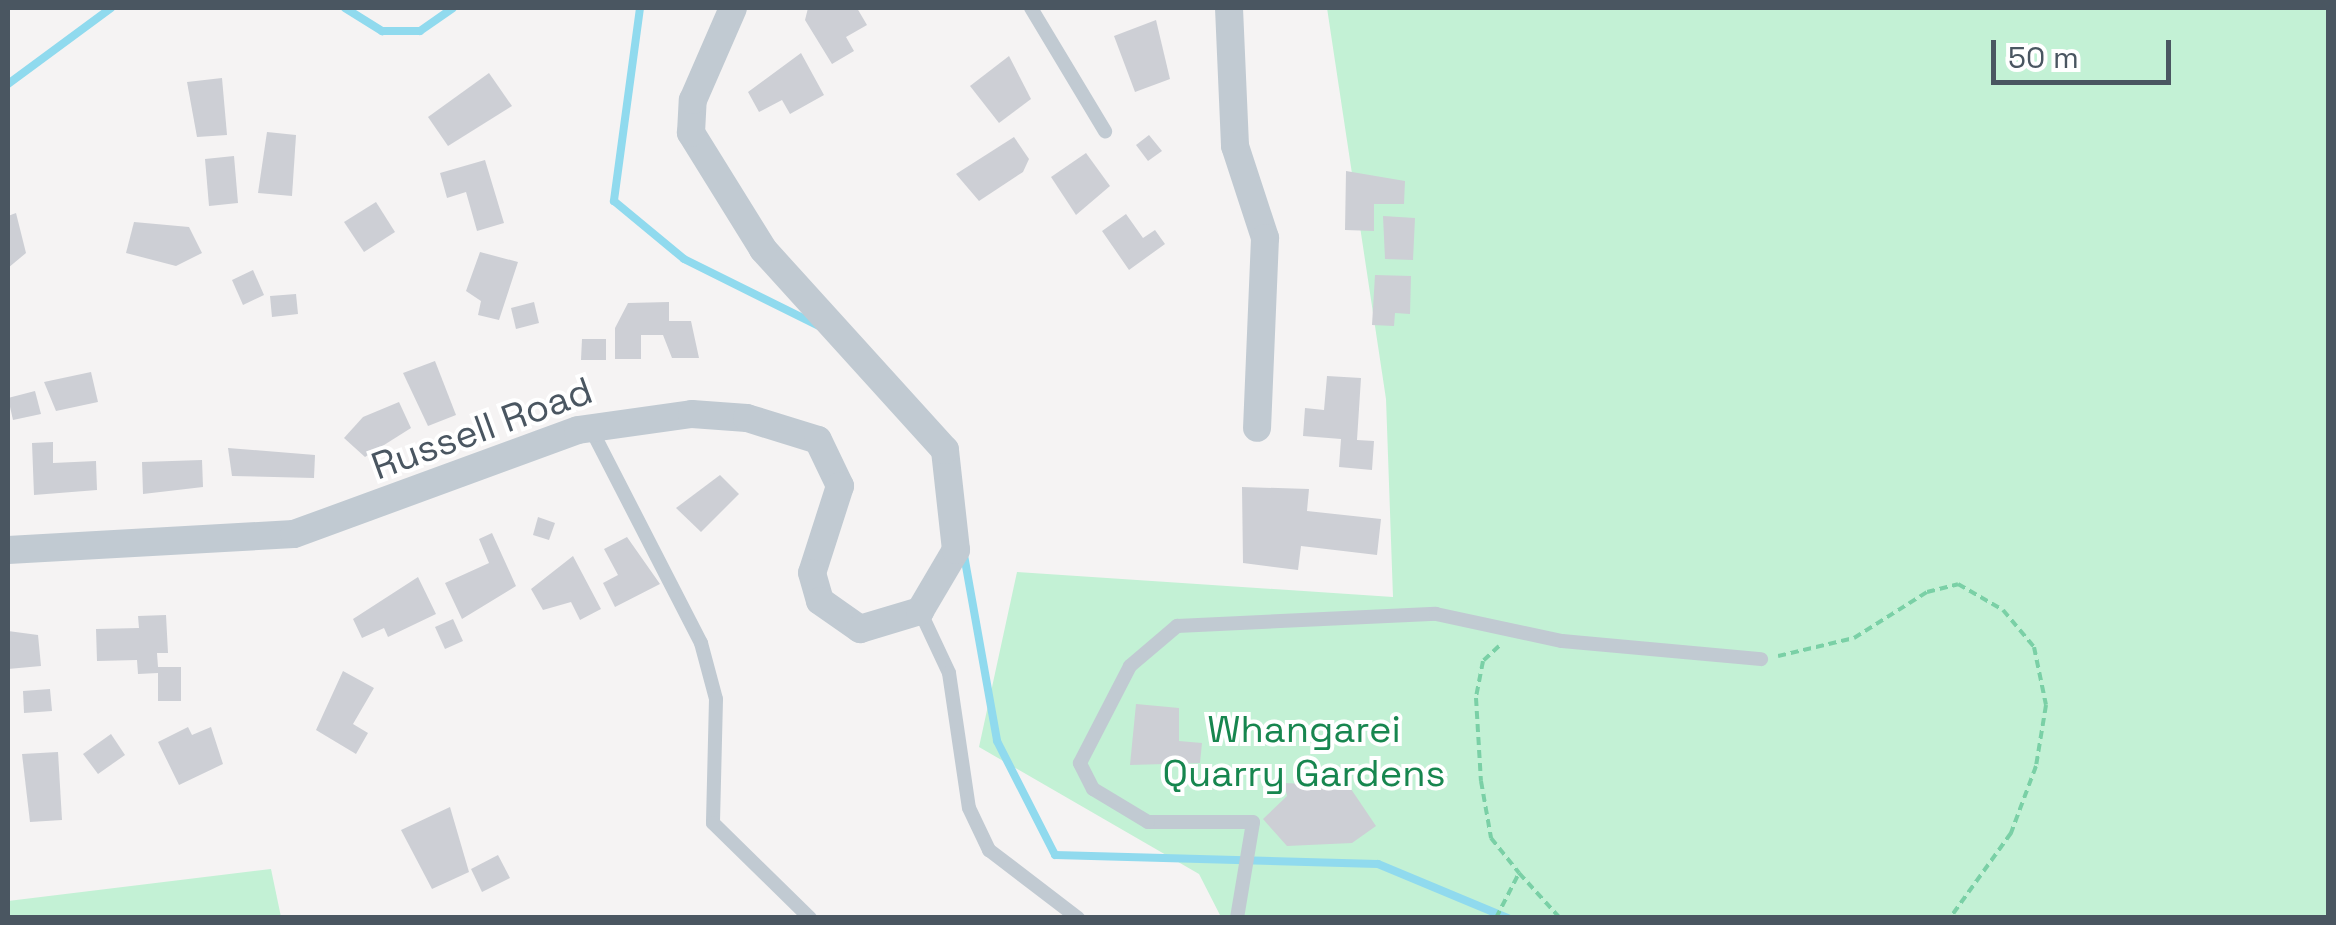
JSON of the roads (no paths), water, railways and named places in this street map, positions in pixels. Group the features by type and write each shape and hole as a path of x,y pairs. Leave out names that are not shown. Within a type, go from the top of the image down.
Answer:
{"street":[{"path":"734,8 693,100 691,133 763,249 945,450 956,550 920,611"},
{"path":"1229,8 1235,146 1265,238 1257,428"},
{"name":"Russell Road","path":"8,550 294,534 590,426 692,414 747,418 818,440 840,486 812,572 820,601 860,629 920,611"}],"lane":[{"path":"1032,8 1105,131"},
{"path":"590,426 702,643 716,699 713,823 810,918"},
{"path":"920,611 949,673 969,808 988,850 1078,918"},
{"path":"1237,918 1253,822 1148,822 1084,778 1080,763 1095,719 1151,641 1177,626 1259,617 1436,614 1515,631 1762,660"}],"waterway":[{"path":"8,84 111,8"},
{"path":"345,8 382,31 420,31 453,8"},
{"path":"640,8 614,201 684,259 819,326"},
{"path":"964,555 997,741 1055,855 1378,864 1508,918"}],"park label":[{"name":"Whangarei Quarry Gardens","path":"1304,752"}]}
